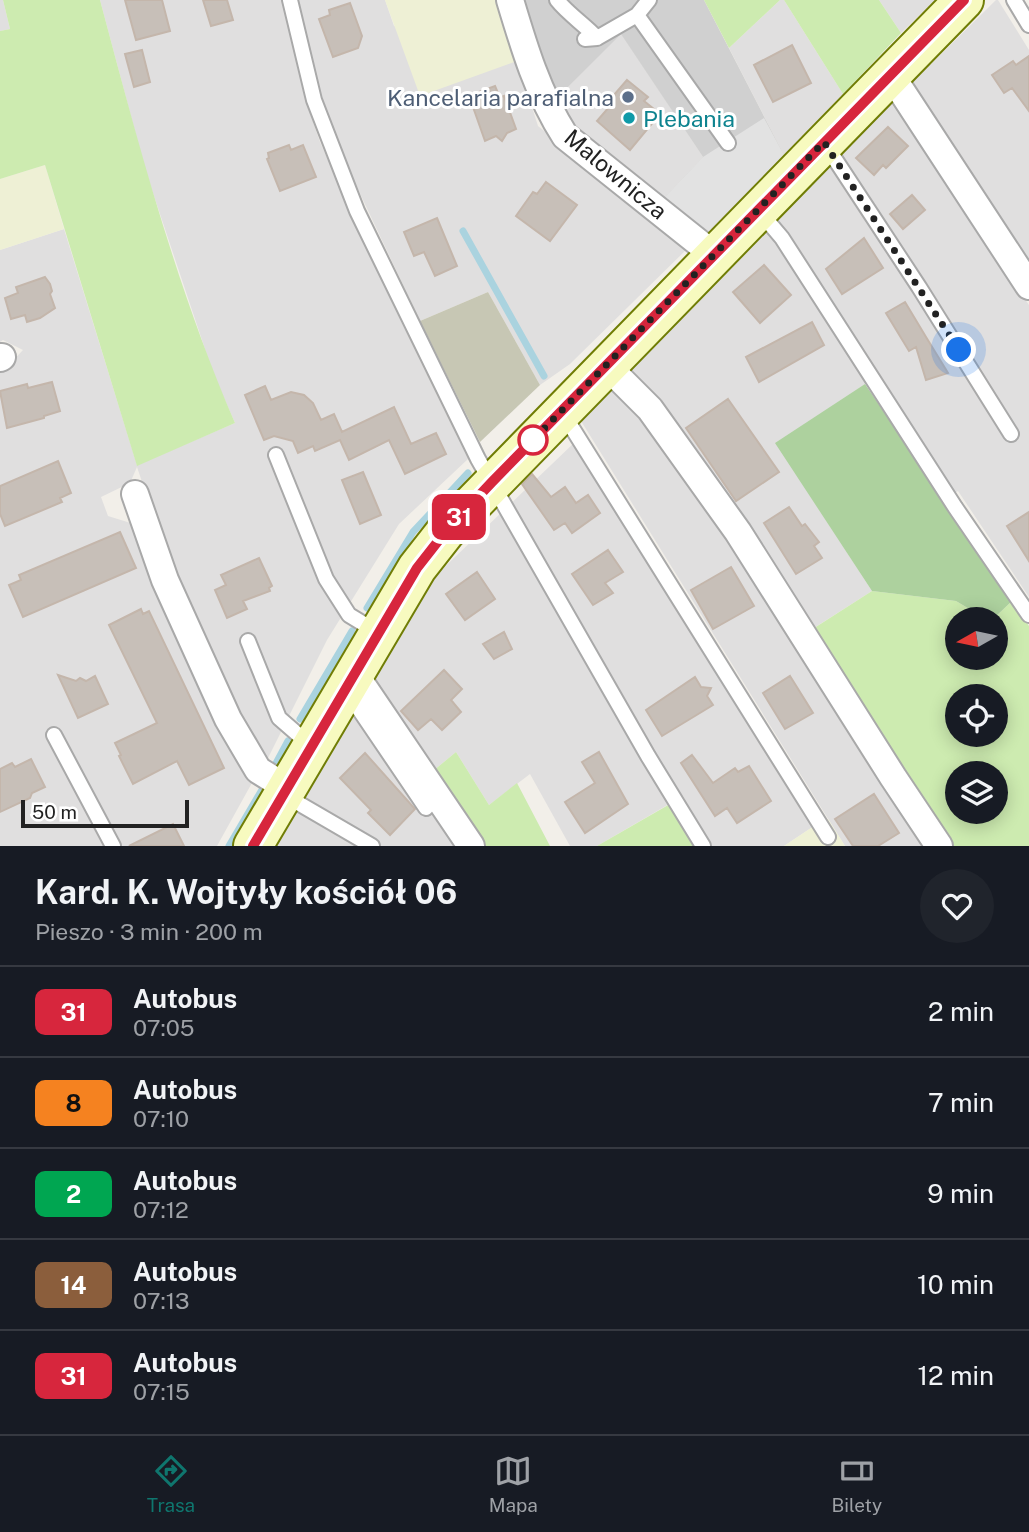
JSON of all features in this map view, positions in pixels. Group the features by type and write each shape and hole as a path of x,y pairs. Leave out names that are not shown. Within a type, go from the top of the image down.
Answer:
{"street":[{"name":"Malownicza","path":"510,0 534,76 565,136 714,255"},
{"path":"253,846 417,568 446,531 964,0"},
{"path":"891,75 1029,286"},
{"path":"606,365 650,409 738,531 893,778 939,846"},
{"path":"135,494 164,580 228,719 258,770 285,791"},
{"path":"350,681 471,846"}],"lane":[{"path":"290,0 314,100 357,211 478,459 641,744 703,846"},
{"path":"557,0 564,10 579,20 591,38 637,15 649,0"},
{"path":"1014,0 1029,25"},
{"path":"637,15 728,143"},
{"path":"824,142 1012,434"},
{"path":"758,210 782,238 955,507 1029,615"},
{"path":"561,411 828,837"},
{"path":"276,455 326,579 349,615 378,632"},
{"path":"248,641 279,718 311,746"},
{"path":"350,681 355,700 426,807"},
{"path":"54,735 113,846"},
{"path":"285,791 372,846"}],"shaded area":[{"path":"0,0 3,0 10,29 0,31"},
{"path":"100,0 283,0 311,116 320,142 393,305 468,459 399,524 327,640 264,766 183,603 137,467 130,483 101,497 108,516 137,525 253,781 217,846 0,846 0,367 8,366 23,350 3,340 0,342 0,250 64,229 137,465 235,423 213,373 145,169"},
{"path":"298,0 385,0 394,26 517,61 538,126 688,248 570,364 540,385 488,292 420,321 331,132 303,29"},
{"path":"385,0 495,0 517,61 420,96"},
{"path":"523,0 704,0 784,155 709,231 662,200 703,157 621,34 558,97 544,69"},
{"path":"780,0 784,0 843,94 784,155 729,48"},
{"path":"879,0 935,0 901,33"},
{"path":"996,0 1029,50 1029,267 909,86"},
{"path":"621,33 703,157 662,200 577,132 558,97"},
{"path":"891,103 1029,305 1029,597 958,491 950,496 879,375 776,443 872,591 795,640 929,846 845,846 581,421"},
{"path":"764,118 784,155 709,231 696,229 662,200 703,157"},
{"path":"45,165 64,229 0,250 0,179"},
{"path":"488,292 540,385 480,442 420,321"},
{"path":"576,441 817,824 784,846 710,846 683,796 597,846 570,846 530,774 489,805 456,752 433,771 371,679 430,581"},
{"path":"362,701 457,846 277,846"},
{"path":"828,819 845,846 784,846 817,824"}],"green space":[{"path":"3,0 100,0 176,267 235,423 137,466 45,165 0,179 0,31 10,29"},
{"path":"704,0 780,0 729,48"},
{"path":"784,0 879,0 901,33 843,94"},
{"path":"865,384 1012,601 1006,607 966,607 956,601 872,591 775,443"},
{"path":"872,591 956,601 966,607 945,607 945,670 1008,670 1008,607 1006,607 1012,601 1029,626 1029,846 945,846 808,632"},
{"path":"456,752 489,805 517,783 550,846 481,846 433,771"},
{"path":"670,804 699,846 597,846"}],"building":[{"path":"125,0 162,0 170,31 136,40"},
{"path":"203,0 227,0 233,20 211,26"},
{"path":"350,3 362,36 358,48 333,57 319,19 330,15 329,10"},
{"path":"792,45 811,83 773,102 754,65"},
{"path":"142,50 150,82 134,87 125,54"},
{"path":"1029,56 1029,111 1012,88 1004,93 992,75 1013,61 1016,65"},
{"name":"Plebania","path":"627,80 648,97 644,101 660,114 630,150 597,121 610,106 607,103"},
{"path":"495,86 500,98 504,96 516,129 507,133 502,141 496,136 485,141 473,107 477,106 473,94"},
{"path":"888,127 908,146 886,168 883,165 874,175 856,158"},
{"path":"289,145 291,150 303,145 316,177 280,191 267,159 268,153"},
{"path":"546,182 577,205 550,241 516,216 533,192 537,194"},
{"path":"912,195 925,210 903,229 890,214"},
{"path":"437,218 457,266 435,276 424,252 414,256 404,232"},
{"path":"864,238 883,268 842,294 826,269"},
{"path":"764,265 791,295 760,323 733,292"},
{"path":"45,277 50,284 55,308 40,318 27,322 25,315 11,319 5,298 18,293 16,287"},
{"path":"905,302 948,373 926,380 916,347 909,351 886,313"},
{"path":"812,322 824,345 759,382 746,357"},
{"path":"52,382 60,411 7,428 0,391 27,384 28,388"},
{"path":"265,386 271,400 291,392 304,395 313,403 321,420 334,414 342,432 394,407 411,444 436,433 446,454 405,474 389,440 349,460 340,440 315,451 313,446 298,453 293,441 274,436 264,440 245,395"},
{"path":"728,399 779,472 736,501 686,428"},
{"path":"58,461 71,493 60,498 62,502 5,526 0,514 0,486"},
{"path":"363,472 381,515 360,524 342,480"},
{"path":"532,474 551,497 565,487 576,503 588,495 600,513 572,533 565,523 554,530 522,484"},
{"path":"789,507 802,526 805,524 819,542 814,546 822,558 796,574 764,523"},
{"path":"1029,512 1029,561 1007,526"},
{"path":"120,532 136,568 23,617 9,585 21,580 19,575"},
{"path":"608,550 623,572 605,583 613,593 593,605 572,574"},
{"path":"259,558 272,586 270,591 243,601 247,609 227,618 215,590 226,585 221,575"},
{"path":"731,567 754,606 713,629 691,590"},
{"path":"477,572 495,599 465,620 446,594"},
{"path":"141,609 143,614 149,611 224,768 189,785 177,761 133,784 115,743 157,723 109,625"},
{"path":"504,632 512,649 494,659 483,644"},
{"path":"444,670 462,689 451,700 461,712 442,730 431,719 418,730 401,711"},
{"path":"58,675 76,681 80,678 86,681 95,676 108,704 78,718"},
{"path":"790,676 813,713 785,729 763,693"},
{"path":"695,677 701,687 711,688 707,696 713,705 662,736 646,710"},
{"path":"599,752 628,804 585,833 565,802 595,783 582,762"},
{"path":"365,753 415,809 390,835 368,813 371,810 340,778"},
{"path":"692,755 713,783 735,768 738,772 749,766 771,801 737,823 727,808 715,816 681,763"},
{"path":"31,759 45,787 32,793 30,798 0,812 0,769 12,763 15,767"},
{"path":"874,794 899,833 878,846 853,846 835,819"},
{"path":"173,824 184,846 129,846"}],"waterway":[{"path":"463,231 544,376"},
{"path":"367,608 413,532 468,473"},
{"path":"300,719 352,631"},
{"path":"274,767 288,741"},
{"path":"229,846 263,788"}],"bus line":[{"name":"31","path":"253,846 417,568 446,531 964,0"}],"place":[{"name":"Kancelaria parafialna","path":"628,97"},
{"name":"Plebania","path":"629,118"}],"route":[{"path":"533,440 530,443 824,142 959,350"}]}
